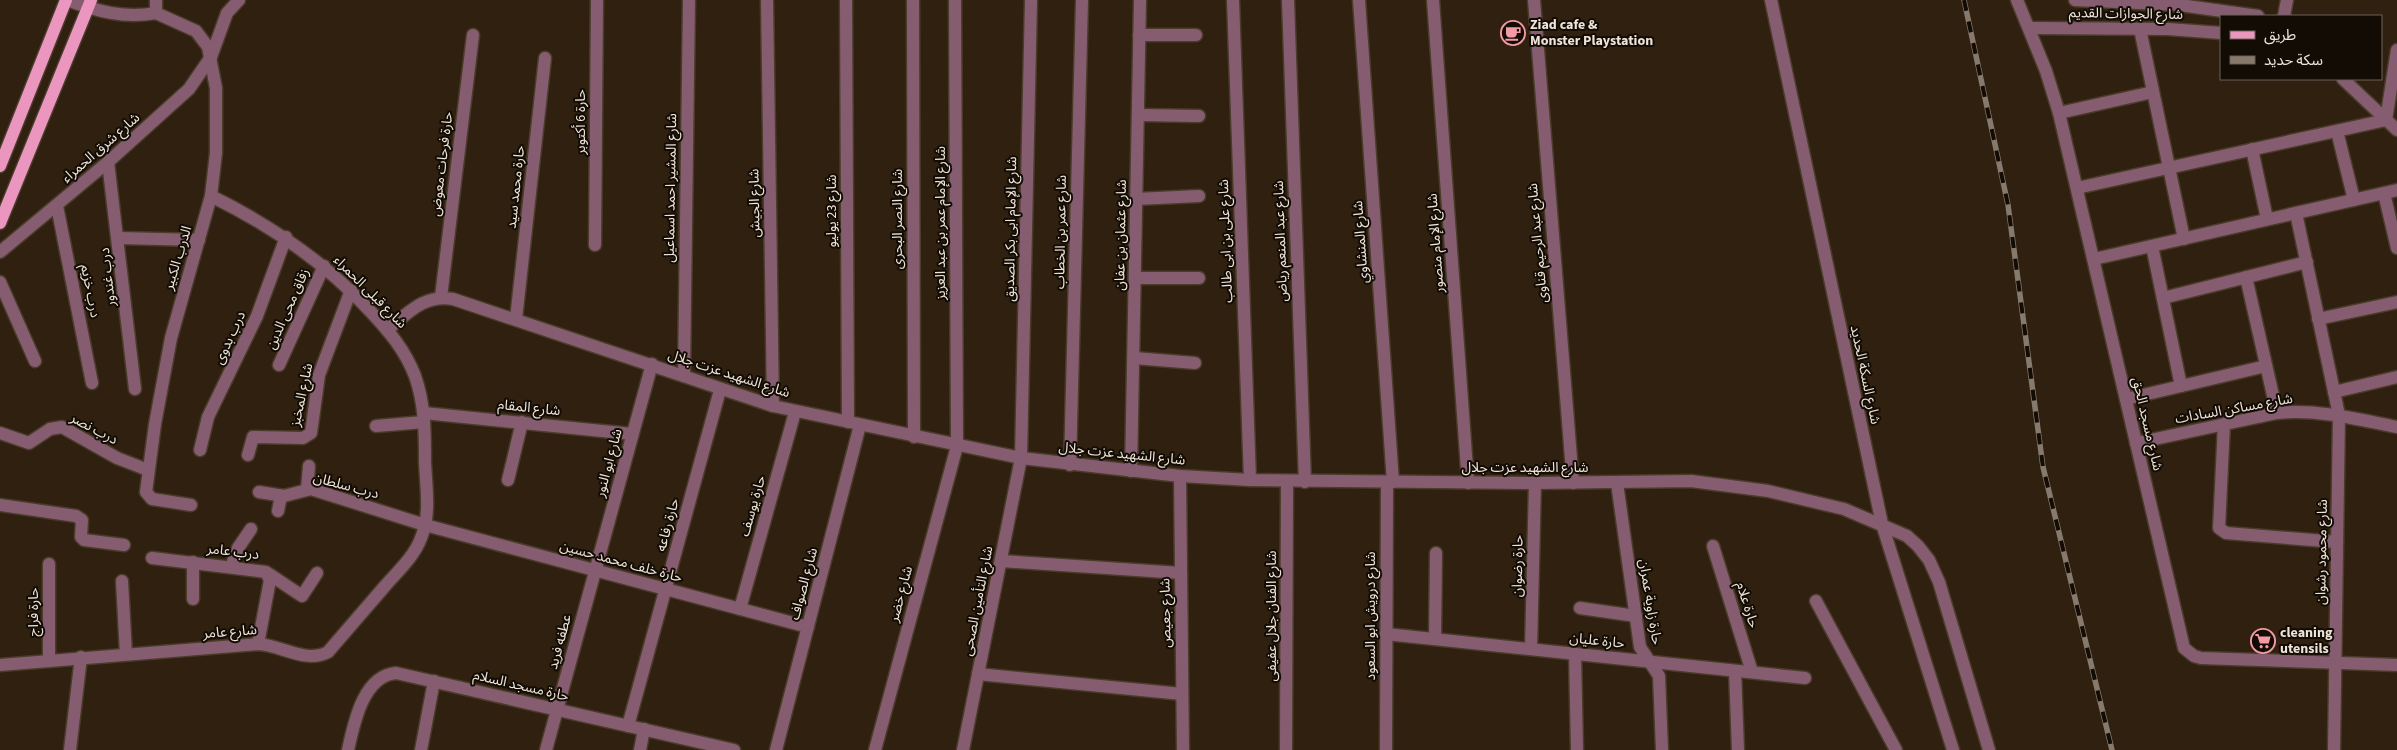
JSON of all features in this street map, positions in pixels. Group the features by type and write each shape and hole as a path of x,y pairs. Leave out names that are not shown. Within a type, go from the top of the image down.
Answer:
{"main road":[{"path":"0,166 66,0"},
{"path":"0,223 90,4"}],"street":[{"path":"66,0 90,4 126,16 156,6"},
{"path":"211,57 221,25 227,13 238,0"},
{"name":"حارة 6 أكتوبر","path":"595,245 597,0"},
{"name":"شارع المشير احمد اسماعيل","path":"684,376 690,0"},
{"name":"شارع الجيش","path":"767,0 773,406"},
{"name":"شارع 23 يوليو","path":"846,0 854,424"},
{"name":"شارع النصر البحرى","path":"913,0 914,437"},
{"name":"شارع الإمام عمر بن عبد العزيز","path":"955,0 957,446"},
{"name":"شارع الإمام ابى بكر الصديق","path":"1021,458 1032,0"},
{"name":"شارع عمر بن الخطاب","path":"1070,465 1082,0"},
{"name":"شارع عثمان بن عفان","path":"1131,471 1140,0"},
{"name":"شارع على بن ابى طالب","path":"1233,0 1250,480"},
{"name":"شارع عبد المنعم رياض","path":"1288,0 1305,482"},
{"name":"شارع المنشاوي","path":"1358,0 1390,483"},
{"name":"شارع الإمام منصور","path":"1433,0 1468,483"},
{"name":"شارع عبد الرحيم قناوى","path":"1534,0 1573,483"},
{"name":"شارع السكة الحديد","path":"1771,0 1882,524 1953,750"},
{"name":"شارع مسجد الحق","path":"2017,0 2030,28 2059,114 2182,641 2189,653 2201,658 2397,665"},
{"name":"شارع الجوازات القديم","path":"2075,0 2145,1 2214,8 2252,15"},
{"path":"2284,15 2287,0"},
{"name":"الدرب الكبير","path":"156,6 196,31 208,46 216,88 216,153 211,196 171,338 148,470 146,492 149,498 191,505"},
{"name":"شارع الجوازات القديم","path":"2030,28 2140,28 2220,34"},
{"path":"2140,28 2184,239"},
{"name":"حارة فرحات معوض","path":"441,297 473,35"},
{"path":"1139,35 1196,35"},
{"path":"2386,120 2397,50"},
{"name":"شارع شرق الحمراء","path":"0,252 58,206 189,89 211,57"},
{"name":"حارة محمد سيد","path":"516,319 545,58"},
{"path":"2347,81 2397,130"},
{"path":"2059,114 2153,92"},
{"path":"1139,116 1199,116"},
{"path":"2077,188 2386,120"},
{"path":"2337,130 2354,200"},
{"path":"2252,149 2267,219"},
{"name":"درب غندور","path":"108,162 119,238 135,389"},
{"path":"2094,259 2397,190"},
{"path":"2384,193 2397,248"},
{"name":"شارع قبلى الحمراء","path":"211,196 250,215 286,237 324,266 351,290 399,344 408,360 420,394 424,417 425,525"},
{"path":"1136,198 1199,196"},
{"name":"درب خزيم","path":"58,206 92,383"},
{"name":"شارع محمود رشوان","path":"2296,213 2339,415 2334,750"},
{"name":"درب بدوى","path":"200,450 208,416 253,324 286,237"},
{"path":"119,238 199,240"},
{"path":"2152,246 2181,386"},
{"path":"2163,298 2306,262"},
{"name":"زقاق محى الدين","path":"279,365 324,266"},
{"path":"2246,277 2277,413"},
{"path":"1136,278 1199,278"},
{"path":"0,282 35,361"},
{"name":"شارع المخبز","path":"248,454 253,437 303,438 312,433 319,375 351,290"},
{"path":"387,330 422,302 441,297"},
{"name":"شارع الشهيد عزت جلال","path":"441,297 516,319 652,364 720,390 773,406 1021,458 1180,476 1305,482 1691,482 1768,491 1844,509 1907,536 1929,560 1939,582 1988,750"},
{"path":"2318,319 2397,302"},
{"path":"1134,358 1195,363"},
{"name":"شارع ابو النور","path":"595,570 652,364"},
{"path":"2126,399 2266,366"},
{"path":"2334,392 2397,378"},
{"name":"حارة رفاعه","path":"628,726 720,390"},
{"name":"حارة يوسف","path":"740,609 795,412"},
{"name":"شارع مساكن السادات","path":"2136,443 2277,413 2317,412 2397,426"},
{"name":"شارع المقام","path":"376,426 424,417 522,422 632,434"},
{"path":"508,480 522,422"},
{"name":"شارع الصواف","path":"776,750 808,627 854,424"},
{"path":"2224,424 2219,528 2226,533 2337,542"},
{"name":"درب نصر","path":"0,433 29,442 50,429 62,427 117,458 148,470"},
{"name":"شارع خضر","path":"875,750 957,446"},
{"name":"شارع التأمين الصحى","path":"963,750 1021,458"},
{"path":"307,489 309,466"},
{"name":"شارع جعيص","path":"1180,476 1183,750"},
{"name":"شارع الفنان جلال عفيفى","path":"1286,750 1287,481"},
{"name":"حارة زاوية عمران","path":"1618,482 1640,647 1659,676 1662,750"},
{"name":"شارع درويش ابو السعود","path":"1386,750 1386,634 1390,483"},
{"name":"حارة رضوان","path":"1531,649 1535,483"},
{"name":"درب سلطان","path":"259,492 287,496 307,489 425,525"},
{"path":"278,511 281,496"},
{"path":"0,505 76,516 82,520 81,537 84,540 124,545"},
{"name":"حارة خلف محمد حسين","path":"425,525 808,627"},
{"name":"شارع عامر","path":"0,665 258,644 274,646 308,657 322,655 328,652 408,560 421,538 425,525"},
{"path":"231,566 238,548 251,528"},
{"name":"حارة علام","path":"1713,546 1752,672"},
{"path":"1435,638 1436,553"},
{"name":"درب عامر","path":"152,558 231,566 264,571 269,574 258,644"},
{"path":"1001,561 1181,573"},
{"path":"192,599 193,562"},
{"name":"حارة فراج","path":"49,564 49,660"},
{"name":"عطفه فريد","path":"546,750 595,570"},
{"path":"269,574 302,596 317,573"},
{"path":"122,581 126,654"},
{"path":"1816,601 1896,750"},
{"path":"1580,608 1636,616"},
{"name":"حارة عليان","path":"1386,634 1805,678"},
{"path":"1576,654 1577,750"},
{"path":"70,750 81,657"},
{"path":"1735,671 1738,750"},
{"name":"حارة مسجد السلام","path":"348,750 358,711 376,681 389,674 396,673 734,750"},
{"path":"978,674 1182,694"},
{"path":"421,750 434,681"},
{"path":"640,750 644,730"}],"railway":[{"path":"1964,0 2008,205 2043,467 2112,750"}],"place":[{"name":"Ziad cafe & Monster Playstation","path":"1513,33"},
{"name":"cleaning utensils","path":"2263,641"}]}
